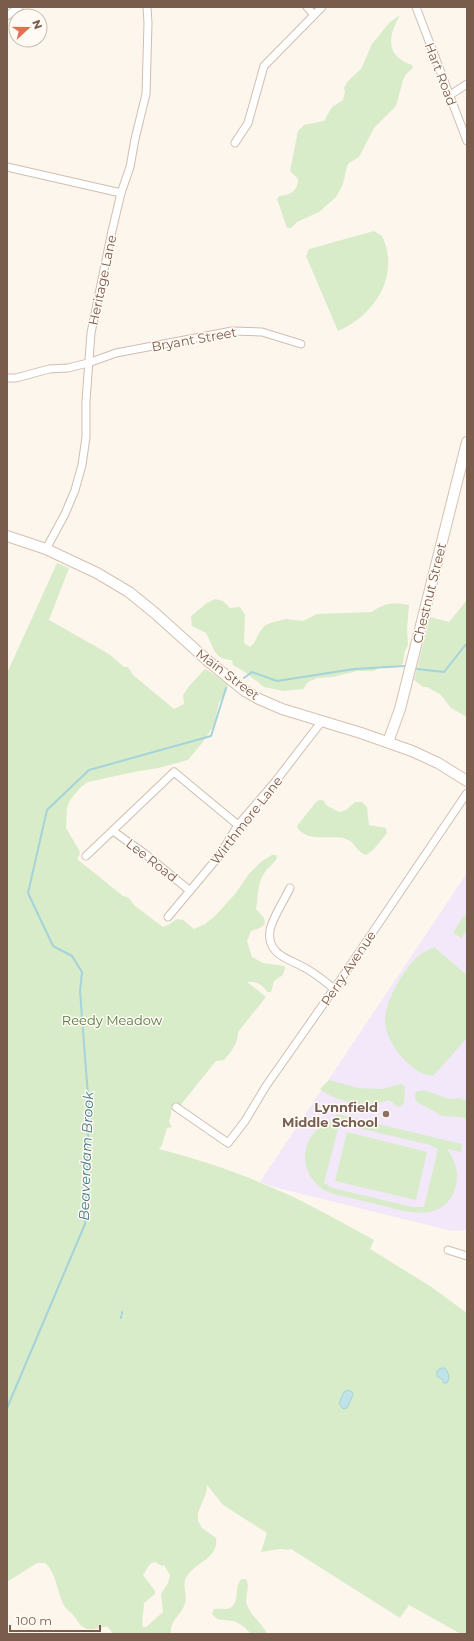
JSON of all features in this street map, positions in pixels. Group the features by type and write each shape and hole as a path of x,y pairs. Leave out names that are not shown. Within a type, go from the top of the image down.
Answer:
{"street":[{"path":"7,16 19,7"},
{"name":"Heritage Lane","path":"46,549 68,508 82,465 86,437 88,363 91,333 121,193 130,167 135,138 146,94 147,7"},
{"path":"307,7 314,15"},
{"path":"235,143 248,123 264,66 322,7"},
{"name":"Hart Road","path":"416,7 467,141"},
{"path":"450,95 467,84"},
{"path":"7,167 121,193"},
{"name":"Bryant Street","path":"7,378 16,378 49,369 68,368 116,353 238,331 262,332 301,344"},
{"name":"Chestnut Street","path":"388,742 400,709 467,442"},
{"name":"Main Street","path":"7,536 46,549 97,573 129,592 208,661 259,699 282,709 412,751 438,763 467,781"},
{"name":"Wirthmore Lane","path":"168,917 189,890 219,856 238,825 275,782 322,721"},
{"path":"86,856 174,772 238,825"},
{"name":"Perry Avenue","path":"176,1107 228,1143 245,1121 280,1067 467,793"},
{"name":"Lee Road","path":"113,831 144,853 189,890"},
{"path":"290,888 272,924 270,931 272,946 282,957 305,968 334,989"},
{"path":"448,1250 467,1256"}],"shaded area":[{"name":"Lynnfield Middle School","path":"467,873 467,1230 452,1231 270,1186 260,1182"}],"green space":[{"path":"400,15 393,30 391,44 393,51 397,56 403,61 412,65 413,68 406,74 403,80 396,106 374,128 359,157 347,166 343,184 336,197 319,212 297,222 291,228 287,228 277,199 279,196 286,195 295,190 298,183 298,179 290,171 298,131 304,125 324,121 332,107 343,100 345,91 344,88 347,82 361,69 372,44 389,23"},
{"path":"374,231 382,236 387,251 388,265 386,279 381,292 373,305 351,324 338,331 306,256 309,249"},
{"name":"Reedy Meadow","path":"57,563 69,568 49,620 109,654 124,667 128,667 133,675 174,709 184,704 183,695 205,669 228,685 226,693 219,702 214,725 203,742 188,760 158,768 88,782 81,787 70,800 67,808 66,828 79,850 80,854 77,859 123,896 129,898 134,905 163,927 177,919 183,920 194,929 205,924 214,917 235,894 248,875 262,861 272,855 276,855 276,860 266,870 262,877 258,890 256,909 264,918 265,924 260,928 251,931 247,941 252,957 263,963 284,966 285,968 283,975 274,981 271,992 267,992 263,987 254,982 247,982 266,997 238,1032 238,1036 232,1051 227,1057 224,1060 216,1061 175,1112 171,1110 169,1122 172,1127 167,1128 162,1145 159,1149 201,1161 241,1175 282,1192 322,1212 374,1240 370,1249 430,1286 467,1313 467,1634 461,1634 409,1605 400,1618 291,1549 278,1549 261,1552 267,1533 223,1505 207,1485 206,1493 198,1513 198,1521 202,1528 216,1538 216,1545 211,1555 191,1571 185,1579 186,1600 181,1611 172,1624 171,1634 113,1634 108,1627 93,1629 85,1628 65,1607 52,1572 45,1563 37,1563 7,1582 7,673","holes":["155,1562 162,1566 164,1565 170,1575 168,1583 161,1594 163,1612 146,1627 143,1627 142,1621 144,1603 155,1594 155,1591 143,1575 150,1564"]},
{"path":"215,599 223,601 230,608 240,607 245,615 244,643 250,647 264,626 270,623 286,619 303,621 317,614 372,612 389,604 409,605 407,629 408,645 405,651 403,663 399,667 380,667 374,671 357,671 333,677 317,678 308,682 303,689 284,691 264,687 245,672 233,665 232,660 225,659 217,654 214,651 206,633 192,626 191,616 207,603"},
{"path":"467,600 467,717 451,708 441,695 427,687 423,687 414,680 430,617 449,622"},
{"path":"320,800 324,801 326,805 339,812 346,810 355,802 362,802 367,807 369,825 386,828 387,833 374,849 366,855 347,839 337,837 313,837 303,833 297,826 316,802"},
{"path":"464,915 467,917 467,930 462,938 453,933"},
{"path":"434,947 467,975 467,1038 433,1076 420,1072 412,1067 401,1056 391,1042 385,1021 391,996 405,971 418,956"},
{"path":"329,1080 358,1088 381,1089 402,1084 405,1087 404,1103 398,1107 389,1100 376,1104 363,1105 342,1100 329,1095 320,1089"},
{"path":"424,1090 449,1099 460,1098 467,1101 467,1119 438,1114 418,1103 415,1099 416,1092"},
{"path":"336,1114 462,1144 461,1152 447,1149 453,1158 457,1173 455,1189 449,1200 442,1207 433,1211 423,1213 412,1212 333,1194 321,1187 312,1178 307,1167 305,1156 307,1145 313,1134 322,1126 335,1120","holes":["339,1125 350,1126 430,1145 438,1149 424,1207 412,1207 333,1188 324,1183"]},
{"path":"347,1132 427,1152 416,1200 335,1181"},
{"path":"242,1579 246,1579 248,1585 246,1598 247,1605 251,1613 267,1634 251,1634 236,1622 220,1620 212,1614 214,1609 228,1609 233,1605 239,1582"}],"water":[{"path":"441,1368 445,1368 448,1374 449,1379 447,1383 443,1383 443,1380 437,1376 437,1371"},
{"path":"349,1390 353,1395 347,1408 343,1409 339,1403 344,1392"}],"waterway":[{"name":"Beaverdam Brook","path":"417,669 444,672 467,643"},
{"name":"Beaverdam Brook","path":"244,678 252,672 277,681 354,669 405,666"},
{"name":"Beaverdam Brook","path":"7,1408 85,1224 89,1109 80,991 82,972 72,956 53,946 28,893 47,810 89,770 211,736 226,688"}],"place":[{"name":"Lynnfield Middle School","path":"386,1114"}]}
